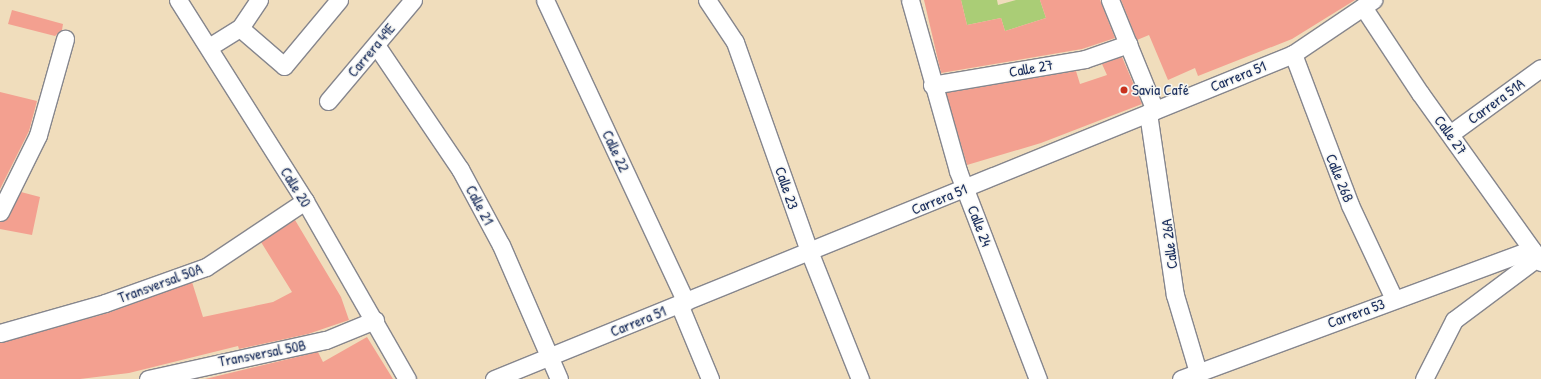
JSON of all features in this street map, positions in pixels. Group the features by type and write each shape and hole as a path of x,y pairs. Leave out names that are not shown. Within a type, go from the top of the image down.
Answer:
{"street":[{"path":"209,47 240,28 259,0"},
{"path":"240,28 284,66 339,0"},
{"name":"Carrera 49E","path":"328,101 413,0"},
{"name":"Calle 22","path":"545,0 683,303 710,379"},
{"name":"Calle 23","path":"708,0 735,42 809,251 860,379"},
{"name":"Calle 24","path":"910,0 932,86 965,188 1038,379"},
{"name":"Calle 26A","path":"1110,0 1128,44 1152,112 1175,295 1198,372"},
{"name":"Calle 20","path":"185,3 209,47 305,201 375,320 407,379"},
{"name":"Carrera 51","path":"494,379 1293,54 1361,5"},
{"name":"Calle 27","path":"1361,5 1450,134 1538,256"},
{"path":"0,212 38,135 65,39"},
{"name":"Calle 27","path":"932,86 1085,59 1128,44"},
{"name":"Calle 21","path":"376,45 460,169 501,245 559,379"},
{"name":"Calle 26B","path":"1293,54 1350,205 1394,299"},
{"name":"Carrera 51A","path":"1450,134 1541,68"},
{"name":"Transversal 50A","path":"0,333 105,303 206,267 305,201"},
{"path":"1424,379 1454,320 1538,256"},
{"name":"Carrera 53","path":"1181,379 1394,299 1538,256"},
{"name":"Transversal 50B","path":"148,379 326,340 375,320"}],"green space":[{"path":"961,0 997,0 998,5 1016,0 1040,0 1046,18 1005,31 1001,18 967,25"}],"building":[{"path":"924,0 961,0 967,25 1001,18 1005,31 1046,18 1040,0 1100,0 1115,38 1082,49 941,73"},
{"path":"1121,0 1355,0 1292,39 1198,76 1195,68 1168,80 1149,35 1137,40"},
{"path":"12,10 63,24 62,30 55,36 8,24"},
{"path":"1122,57 1142,104 1041,143 967,165 946,93 1076,71 1080,84 1107,75 1102,64"},
{"path":"0,92 37,101 29,131 0,189"},
{"path":"21,192 40,197 32,235 0,229 0,222 9,217"},
{"path":"295,220 341,297 349,320 308,334 239,349 238,346 129,373 80,379 0,379 0,343 108,313 192,282 203,317 273,302 292,292 261,242"},
{"path":"367,337 393,379 205,379 318,352 323,362"}],"place":[{"name":"Savia Café","path":"1124,90"}]}
